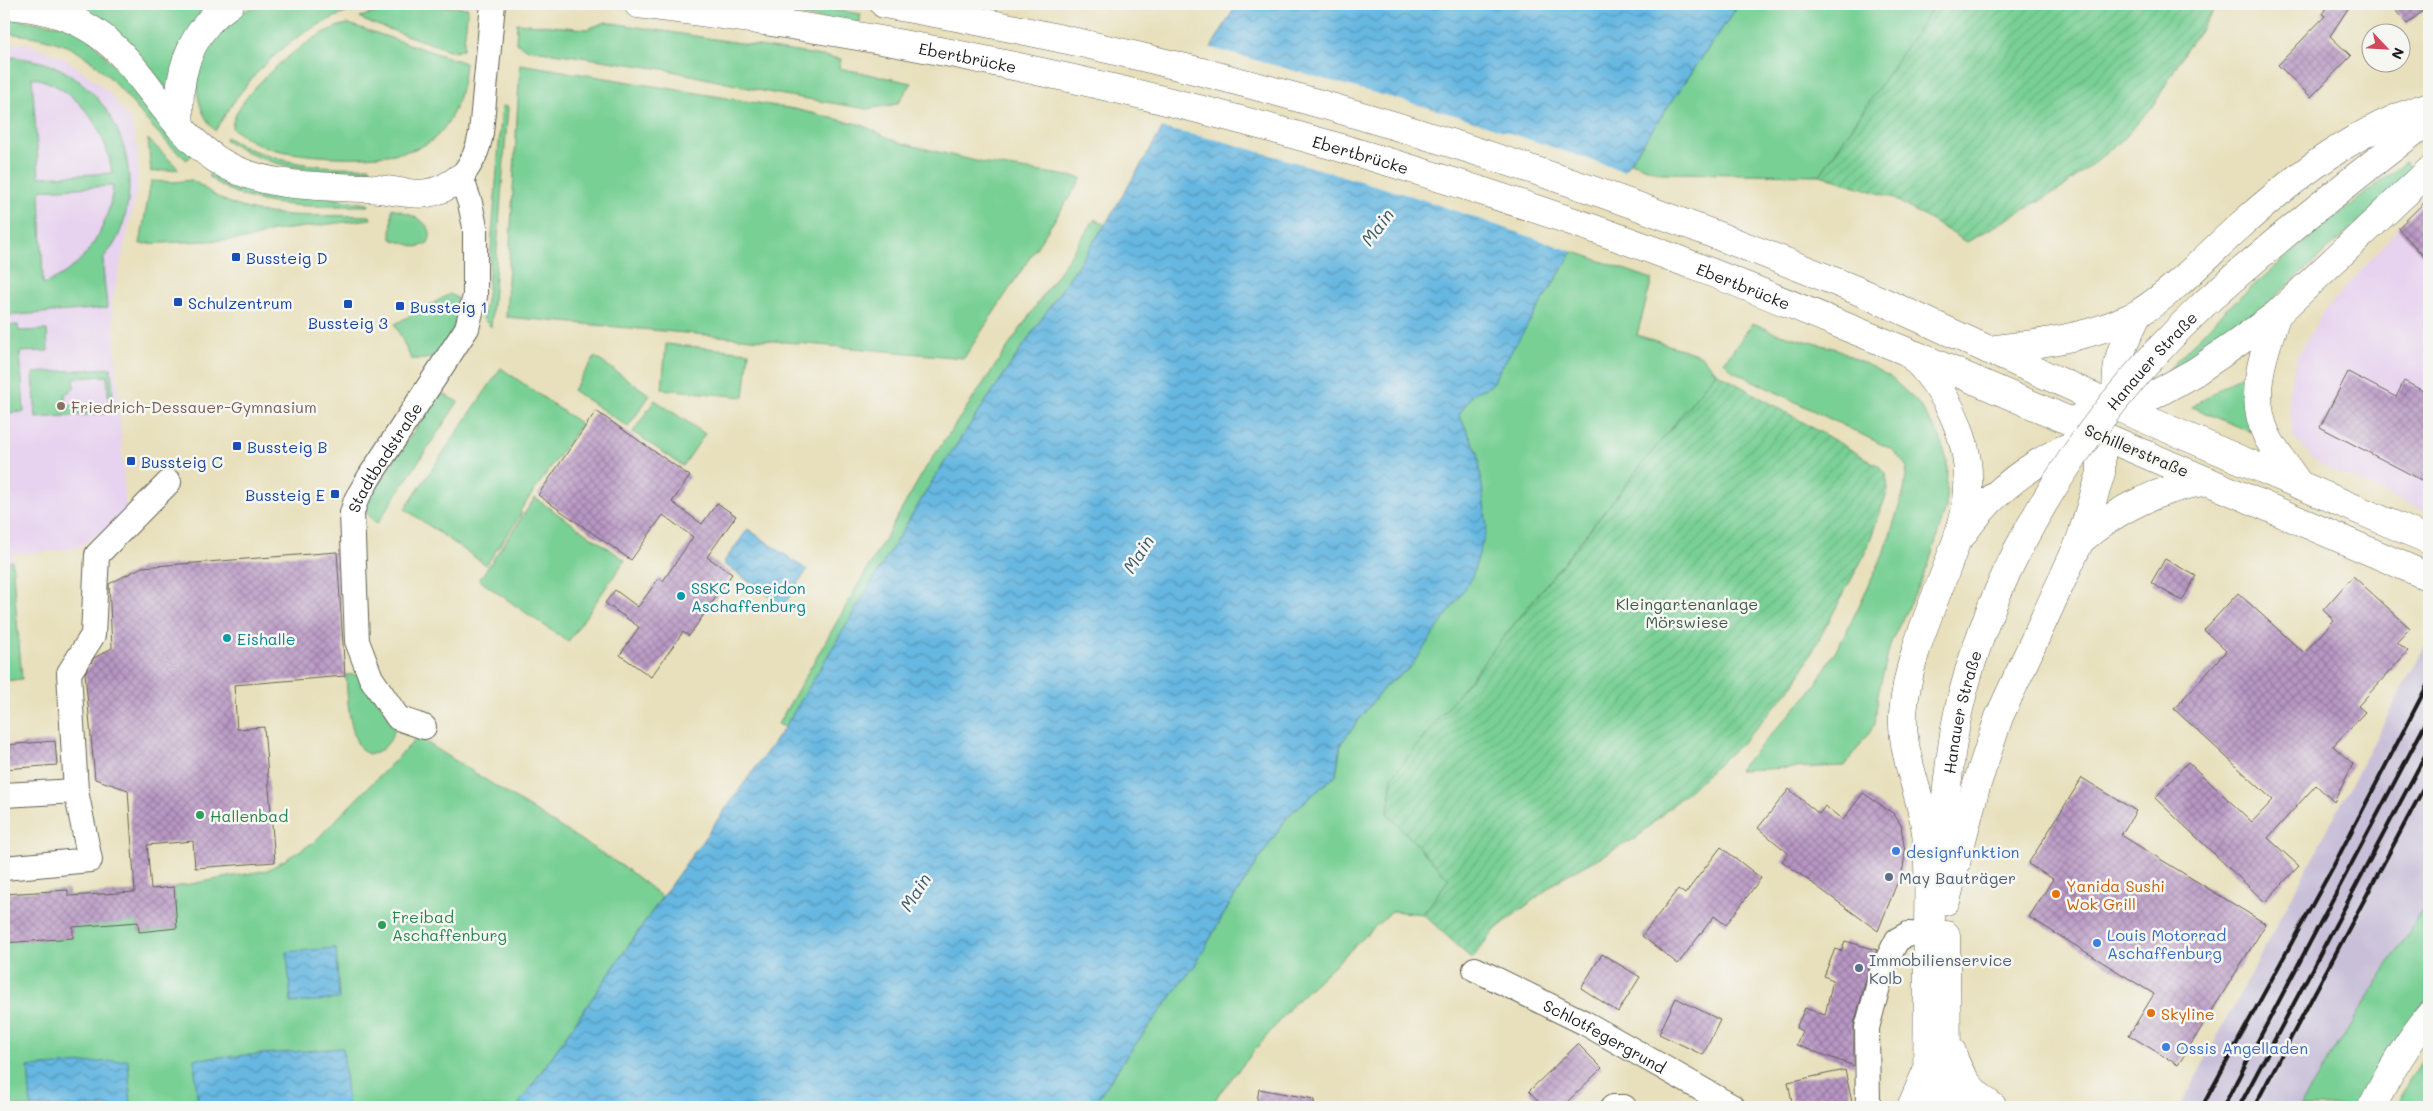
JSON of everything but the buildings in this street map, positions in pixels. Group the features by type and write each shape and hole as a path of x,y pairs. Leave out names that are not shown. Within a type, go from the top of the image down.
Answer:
{"main road":[{"path":"180,127 179,88 186,58 196,37 210,18 230,4"},
{"name":"Ebertbrücke","path":"638,4 861,37 1045,73 1252,123 1493,194 1660,252 1844,326"},
{"name":"Schillerstraße","path":"884,4 962,17 1118,51 1336,107 1497,157 1594,190 1860,292 2081,391 2117,420 2136,450 2429,577"},
{"path":"4,5 34,6 64,15 102,36 131,64 190,139 218,160 267,179 305,186 384,189 421,196 442,190 461,177"},
{"path":"1989,350 2062,340 2099,330 2138,314 2177,284 2242,223 2337,150 2361,135 2429,106"},
{"name":"Hanauer Straße","path":"1927,1107 1925,1075 1928,936 1958,714 1970,666 1989,610 2017,552 2073,456 2111,404 2153,354 2204,304 2334,194 2429,120"},
{"path":"1952,551 1970,524 1991,500 2015,478 2042,460 2117,420 2154,395 2195,372 2277,314 2429,171"},
{"path":"1946,901 1983,762 1999,717 2080,541 2117,420 2115,367 2125,340 2138,314"},
{"path":"2277,314 2261,362 2257,385 2258,403 2268,438 2298,485"},
{"name":"Schillerstraße","path":"1844,326 2070,421 2117,420 2298,485 2429,540"},
{"path":"1908,352 1928,371 1944,394 1956,418 1964,445 1968,472 1967,499 1962,526 1912,662 1903,716 1905,743 1926,833 1928,936"},
{"path":"2080,541 2101,523 2147,496 2187,484 2208,481"},
{"name":"Hanauer Straße","path":"1948,794 1946,901 1947,1073 1953,1107"},
{"path":"2372,1107 2396,1062 2429,1016"},
{"path":"1947,1036 1956,1067 1966,1084 1980,1098 1993,1107"},
{"path":"1911,1107 1925,1075"}],"street":[{"path":"461,177 478,151 493,4"},
{"name":"Stadtbadstraße","path":"424,727 398,718 371,678 356,642 352,514 356,500 370,476 467,328 475,296 475,227 470,203 461,177"},
{"path":"4,868 90,860 76,791 68,674 93,635 97,555 169,482"},
{"path":"4,795 76,791"},
{"path":"1868,1107 1868,1028 1883,968 1897,940 1908,934 1928,936"},
{"name":"Schlotfegergrund","path":"1475,970 1585,1023 1733,1107"},
{"path":"1612,1107 1624,1107"}],"shaded area":[{"name":"Friedrich-Dessauer-Gymnasium","path":"26,43 66,59 107,90 131,122 138,153 137,189 112,302 126,510 111,526 75,549 12,554 22,679 4,681 4,45"},
{"path":"2429,194 2429,513 2319,464 2293,437 2288,393 2298,355 2323,313"},
{"path":"2429,638 2429,900 2299,1107 2180,1107"}],"green space":[{"path":"76,4 216,4 171,98 153,70 131,45 106,24 77,7"},
{"path":"374,4 347,12 323,23 301,35 281,50 246,86 215,131 204,115 198,97 197,79 200,62 207,45 218,30 232,18 249,9 264,5"},
{"path":"406,4 468,8 463,49 455,52 365,21 360,17"},
{"path":"735,4 799,4 861,14 859,26"},
{"path":"1739,4 1935,4 1820,175 1661,173 1630,162"},
{"path":"1935,4 2219,4 2186,49 2154,105 2121,141 2062,188 1967,242 1891,197 1820,175"},
{"path":"4,18 81,28 192,155 187,160 172,148 121,90 94,63 78,52 52,41 32,36 4,33"},
{"path":"606,22 841,59 839,68 912,83 897,104 867,109 772,93 663,69 526,49 516,43 517,23 587,29"},
{"path":"349,24 465,63 460,94 453,114 434,139 419,147 400,153 377,156 327,157 265,147 239,134 232,128 236,114 246,98 279,64 317,36"},
{"path":"16,57 50,65 78,80 106,109 116,127 128,166 129,187 122,227 116,242 103,262 107,308 4,316 4,58","holes":["32,77 48,82 63,90 87,112 103,141 109,156 112,173 39,177","113,186 111,202 106,217 92,245 71,268 43,284 40,190"]},
{"path":"520,64 794,109 862,125 897,142 988,164 1082,178 964,358 506,317"},
{"path":"502,106 508,107 491,327 483,319 488,288"},
{"path":"226,137 260,153 278,158 333,167 370,167 371,170 334,172 275,163 239,149 224,139"},
{"path":"148,139 179,169 151,172"},
{"path":"2405,162 2415,171 2251,319 2167,371 2223,312 2304,242"},
{"path":"214,170 337,199 368,204 369,206 307,206 264,201 244,196 225,188 208,176"},
{"path":"192,180 223,200 262,212 298,215 370,216 371,219 272,231 249,239 140,244 151,181 174,182"},
{"path":"392,208 413,216 426,225 430,237 427,244 417,247 391,239"},
{"path":"1095,219 1105,225 936,475 785,727 778,724 925,469"},
{"path":"1572,251 1652,279 1637,335 1700,355 1716,372 1392,777 1388,814 1449,879 1423,914 1392,911 1294,1003 1218,1095 1212,1107 1093,1107 1123,1061 1195,965 1231,902 1288,816 1336,775 1341,743 1386,685 1410,668 1478,453 1459,415 1473,393 1490,386"},
{"path":"450,294 457,298 458,315 457,324 450,341 438,354 430,358 411,359 395,324"},
{"path":"1753,323 1776,333 1837,349 1889,376 1917,402 1940,437 1947,461 1946,508 1928,566 1891,642 1878,694 1875,724 1845,766 1738,770 1813,689 1846,633 1885,551 1904,491 1907,467 1893,450 1733,371 1724,362"},
{"path":"18,325 19,331 47,330 48,351 20,352 24,412 4,413 4,326"},
{"path":"666,344 749,352 744,397 662,389"},
{"path":"595,357 650,395 628,427 573,390"},
{"path":"111,368 114,413 36,418 33,373","holes":["107,376 109,403 66,406 65,394 74,389 74,378"]},
{"path":"501,368 581,424 520,511 522,513 486,565 405,509"},
{"path":"2248,370 2251,432 2192,407"},
{"name":"Kleingartenanlage Mörswiese","path":"1716,372 1879,466 1886,473 1888,490 1865,554 1796,682 1746,739 1636,838 1563,877 1496,929 1472,959 1423,914 1449,879 1388,814 1392,777"},
{"path":"443,394 458,402 377,524 365,511 364,504 439,395"},
{"path":"655,400 705,434 683,466 633,432"},
{"path":"535,498 625,560 568,642 479,580"},
{"path":"12,561 22,679 4,681 4,562"},
{"path":"361,674 395,727 392,737 386,745 381,750 370,754 362,750 356,740 347,696 346,675"},
{"name":"Freibad Aschaffenburg","path":"418,737 628,870 662,897 517,1107 4,1107 4,894 68,890 69,896 135,892 139,932 177,928 174,887 268,870 314,842"},
{"path":"2429,900 2429,997 2417,1013 2360,1107 2299,1107"},
{"path":"2429,1050 2429,1107 2396,1107 2408,1082"}],"water":[{"name":"Main","path":"1237,4 1739,4 1616,182 1490,386 1473,393 1459,415 1478,453 1487,528 1471,580 1410,668 1386,685 1341,743 1336,775 1288,816 1231,902 1195,965 1123,1061 1093,1107 517,1107 674,880 785,727 936,475 1105,225"},
{"path":"748,529 807,570 783,606 723,563"},
{"path":"336,948 339,999 291,1003 287,952"},
{"path":"343,1048 348,1107 198,1107 194,1059"},
{"path":"128,1060 131,1107 31,1107 28,1067"}],"pier":[{"path":"1208,47 1462,117 1626,172 1574,252 1415,197 1222,141 1161,128"}],"railway":[{"path":"2202,1107 2334,865 2429,682"},
{"path":"2223,1107 2429,717"},
{"path":"2239,1107 2429,748"},
{"path":"2254,1107 2429,778"}],"place":[{"name":"Bussteig D","path":"236,257"},
{"name":"Schulzentrum","path":"178,302"},
{"name":"Bussteig 3","path":"348,304"},
{"name":"Bussteig 1","path":"400,306"},
{"name":"Friedrich-Dessauer-Gymnasium","path":"61,406"},
{"name":"Bussteig B","path":"237,446"},
{"name":"Bussteig C","path":"131,461"},
{"name":"Bussteig E","path":"335,494"},
{"name":"SSKC Poseidon Aschaffenburg","path":"681,596"},
{"name":"Eishalle","path":"227,638"},
{"name":"Hallenbad","path":"200,815"},
{"name":"designfunktion","path":"1896,851"},
{"name":"May Bauträger","path":"1889,877"},
{"name":"Yanida Sushi Wok Grill","path":"2056,894"},
{"name":"Freibad Aschaffenburg","path":"382,925"},
{"name":"Louis Motorrad Aschaffenburg","path":"2097,943"},
{"name":"Immobilienservice Kolb","path":"1859,968"},
{"name":"Skyline","path":"2151,1013"},
{"name":"Ossis Angelladen","path":"2166,1047"}]}
